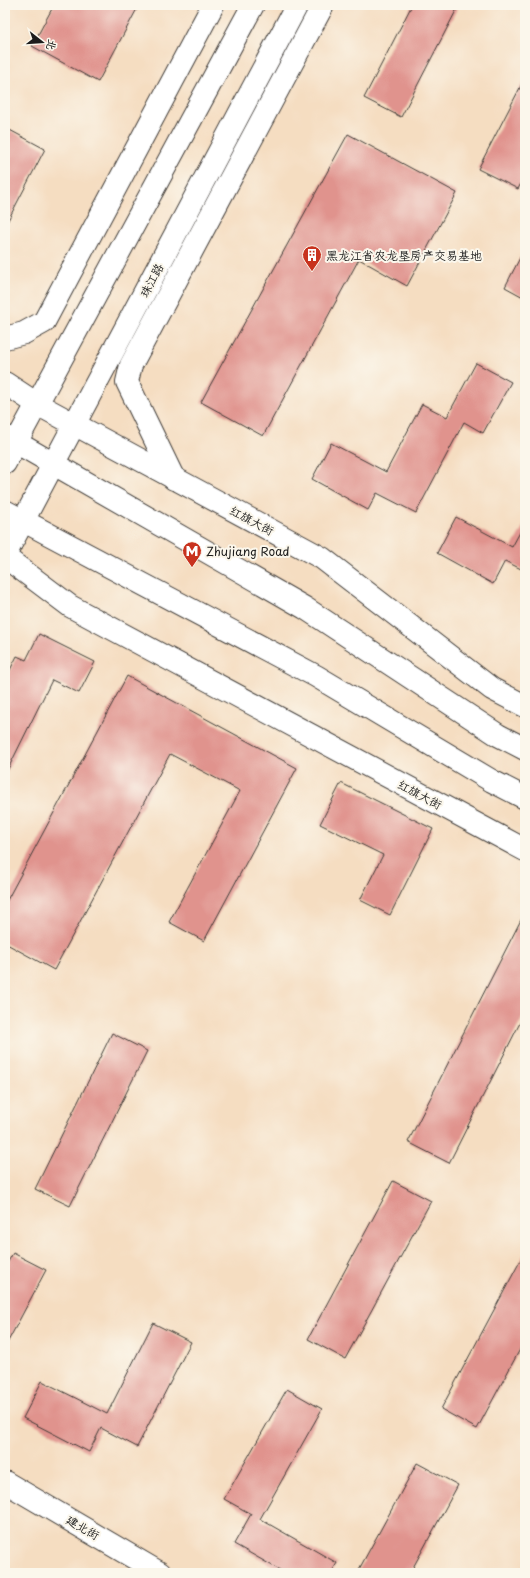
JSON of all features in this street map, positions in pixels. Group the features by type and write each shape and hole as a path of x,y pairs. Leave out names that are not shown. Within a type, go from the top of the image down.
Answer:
{"main road":[{"path":"5,338 24,333 44,322 214,5"},
{"path":"5,463 10,439 37,404 253,5"},
{"name":"珠江路","path":"5,556 14,516 54,464 297,5"},
{"name":"珠江路","path":"174,479 127,382 131,365 323,5"},
{"name":"红旗大街","path":"5,383 37,404 322,558 492,689 525,706"},
{"path":"10,439 305,608 498,735 525,749"},
{"path":"14,516 316,676 525,798"},
{"name":"红旗大街","path":"5,556 70,606 525,850"},
{"name":"建北街","path":"5,1482 160,1573"}],"building":[{"path":"54,5 139,5 98,82 32,46"},
{"path":"412,5 459,5 401,117 364,98"},
{"path":"525,78 525,176 518,189 478,169"},
{"path":"6,128 45,149 5,226 5,131"},
{"name":"黑龙江省农龙垦房产交易基地","path":"348,134 457,193 407,286 359,259 263,436 201,402"},
{"path":"525,248 525,298 505,287"},
{"path":"476,363 511,382 483,433 464,422 416,513 377,493 368,510 312,479 331,443 386,472 422,404 447,417"},
{"path":"456,517 512,547 525,523 525,571 505,561 493,584 437,553"},
{"path":"39,634 95,662 79,693 52,680 5,775 5,680 17,656 26,660"},
{"path":"127,676 297,768 204,941 169,922 240,791 170,754 54,970 5,943 5,904"},
{"path":"341,783 433,829 390,915 360,900 383,855 320,824"},
{"path":"525,912 525,1013 449,1163 408,1142"},
{"path":"112,1033 147,1051 70,1206 35,1189"},
{"path":"393,1181 431,1201 345,1359 308,1339"},
{"path":"525,1252 525,1340 477,1429 441,1409"},
{"path":"13,1253 46,1270 5,1347 5,1267"},
{"path":"153,1323 191,1342 137,1447 101,1428 89,1452 23,1418 42,1381 107,1414"},
{"path":"287,1389 322,1409 260,1519 337,1563 331,1573 285,1573 234,1544 251,1514 224,1499"},
{"path":"417,1463 458,1485 410,1573 357,1573"}],"place":[{"name":"黑龙江省农龙垦房产交易基地","path":"312,272"},
{"name":"Zhujiang Road","path":"192,568"}]}
